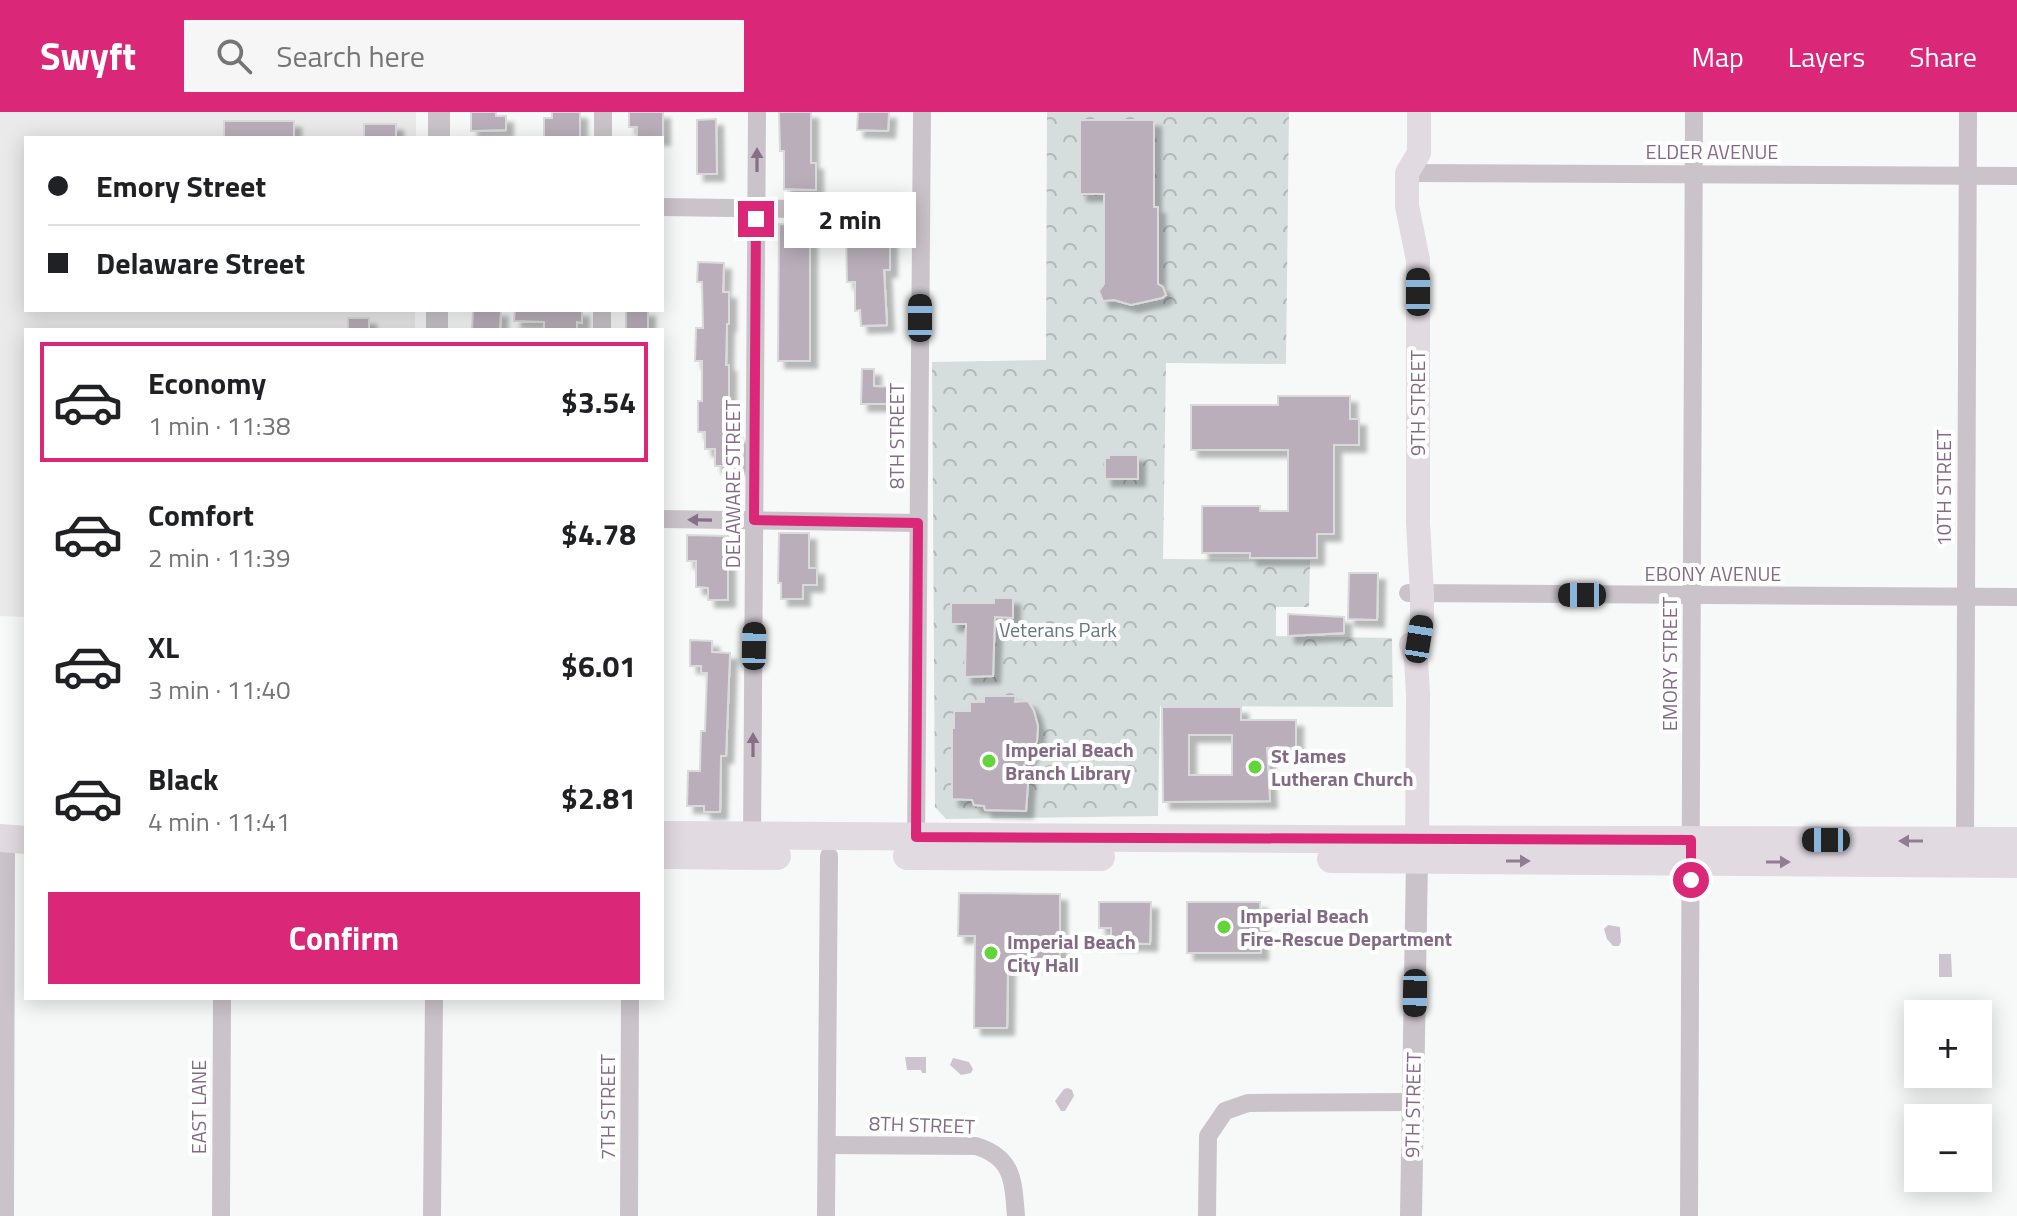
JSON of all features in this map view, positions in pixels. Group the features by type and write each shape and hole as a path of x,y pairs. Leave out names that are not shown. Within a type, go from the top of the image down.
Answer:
{"main road":[{"name":"9TH STREET","path":"1417,850 1416,658 1408,634 1419,554 1418,260 1407,206 1416,166 1419,112"},
{"path":"664,835 829,856 916,846"},
{"path":"664,855 752,846 1964,852 2017,841"},
{"path":"1964,852 2017,864"}],"street":[{"path":"439,112 439,136"},
{"path":"603,112 603,136"},
{"name":"DELAWARE STREET","path":"752,846 757,112"},
{"name":"8TH STREET","path":"916,846 922,112"},
{"name":"EMORY STREET","path":"1689,1216 1694,112"},
{"name":"10TH STREET","path":"1964,852 1968,112"},
{"name":"ELDER AVENUE","path":"1416,166 1694,174 2017,176"},
{"path":"664,207 921,211"},
{"path":"664,519 918,523"},
{"name":"EBONY AVENUE","path":"1415,594 2017,597"},
{"path":"5,1216 8,840"},
{"name":"9TH STREET","path":"1411,1216 1417,850"},
{"path":"826,1216 829,856"},
{"name":"EAST LANE","path":"221,1216 222,1000"},
{"path":"432,1216 434,1000"},
{"name":"7TH STREET","path":"629,1216 630,1000"},
{"path":"1207,1216 1208,1136 1225,1111 1248,1103 1413,1102"},
{"name":"8TH STREET","path":"827,1145 976,1146 988,1149 1000,1157 1009,1170 1016,1216"}],"shaded area":[{"path":"0,112 416,112 416,136 24,136 24,312 415,312 415,328 24,328 24,617 0,616"},
{"path":"1608,925 1620,927 1619,946 1613,946 1607,939 1604,929"},
{"path":"1939,954 1951,954 1952,977 1939,977"},
{"path":"905,1057 926,1057 926,1073 907,1070"},
{"path":"953,1058 969,1062 973,1069 971,1073 961,1075 950,1065"},
{"path":"1068,1088 1074,1096 1065,1111 1061,1111 1055,1101"}],"green space":[{"name":"Veterans Park","path":"1047,112 1289,112 1286,364 1166,363 1163,559 1310,560 1309,607 1276,607 1276,636 1392,638 1393,707 1160,706 1158,816 946,819 935,807 932,362 1046,360"}],"building":[{"path":"471,112 496,112 496,116 506,116 506,130 471,131"},
{"path":"552,112 580,112 580,136 544,136 544,118 552,118"},
{"path":"629,112 663,112 663,136 637,136 637,127 629,127"},
{"path":"779,112 811,112 811,163 816,163 816,190 784,189 784,151 780,151"},
{"path":"858,112 889,112 888,131 857,130"},
{"path":"716,119 717,174 697,174 697,120"},
{"path":"1080,120 1154,120 1158,284 1166,295 1162,298 1131,305 1114,300 1103,301 1099,291 1104,284 1104,194 1080,194"},
{"path":"224,121 294,121 294,136 224,136"},
{"path":"364,124 396,124 396,136 364,136"},
{"path":"873,222 890,223 890,270 884,270 887,325 861,326 860,310 855,311 855,282 847,282 846,233 873,233"},
{"path":"779,224 810,225 810,361 778,361"},
{"path":"698,262 724,263 723,292 729,292 726,365 729,365 729,397 724,397 725,436 743,436 742,466 715,466 715,449 705,449 705,432 698,432 702,361 695,361 696,328 703,328 702,282 697,282"},
{"path":"473,312 501,312 500,328 472,328"},
{"path":"515,312 582,312 582,323 577,322 577,328 544,328 544,322 514,321"},
{"path":"626,312 648,312 648,328 626,328"},
{"path":"348,318 369,318 369,328 348,328"},
{"path":"862,369 874,369 874,386 892,387 892,404 861,404"},
{"path":"1278,396 1350,396 1350,419 1359,419 1359,445 1334,445 1334,534 1317,534 1317,558 1250,558 1250,553 1202,553 1202,506 1260,506 1260,511 1288,511 1288,450 1191,450 1191,405 1278,405"},
{"path":"1109,455 1138,455 1138,479 1105,479 1105,458"},
{"path":"779,533 809,533 809,568 817,568 817,585 803,585 803,599 781,599 781,583 778,583"},
{"path":"687,535 728,536 728,600 708,600 708,588 696,587 696,561 687,561"},
{"path":"1349,573 1378,573 1377,620 1348,619"},
{"path":"994,598 1013,598 1013,618 995,617 993,676 965,677 966,624 951,624 951,603 994,603"},
{"path":"1288,614 1344,617 1344,633 1288,636"},
{"path":"690,640 712,641 712,652 730,653 726,756 721,756 720,812 704,812 704,806 687,806 688,771 700,771 707,673 701,673 701,666 690,666"},
{"name":"Imperial Beach Branch Library","path":"984,696 1016,696 1015,702 1028,701 1034,711 1038,726 1037,741 1021,771 1029,771 1026,811 985,810 984,806 974,805 972,800 952,799 954,711 970,711 970,702 984,702"},
{"path":"1162,707 1241,707 1241,720 1296,720 1296,748 1267,748 1270,801 1163,802","holes":["1189,735 1232,735 1232,775 1189,775"]},
{"name":"Imperial Beach City Hall","path":"959,893 1060,894 1060,964 1008,964 1007,1028 974,1028 975,936 958,936"},
{"path":"1099,902 1151,902 1150,944 1111,943 1111,928 1099,928"},
{"name":"Imperial Beach Fire-Rescue Department","path":"1187,902 1260,902 1261,953 1187,953"}],"place":[{"name":"Imperial Beach Branch Library","path":"989,761"},
{"name":"St James Lutheran Church","path":"1255,767"},
{"name":"Imperial Beach Fire-Rescue Department","path":"1224,927"},
{"name":"Imperial Beach City Hall","path":"991,953"}],"route":[{"path":"756,219 754,520 918,523 916,837 1691,840 1691,880"}]}
